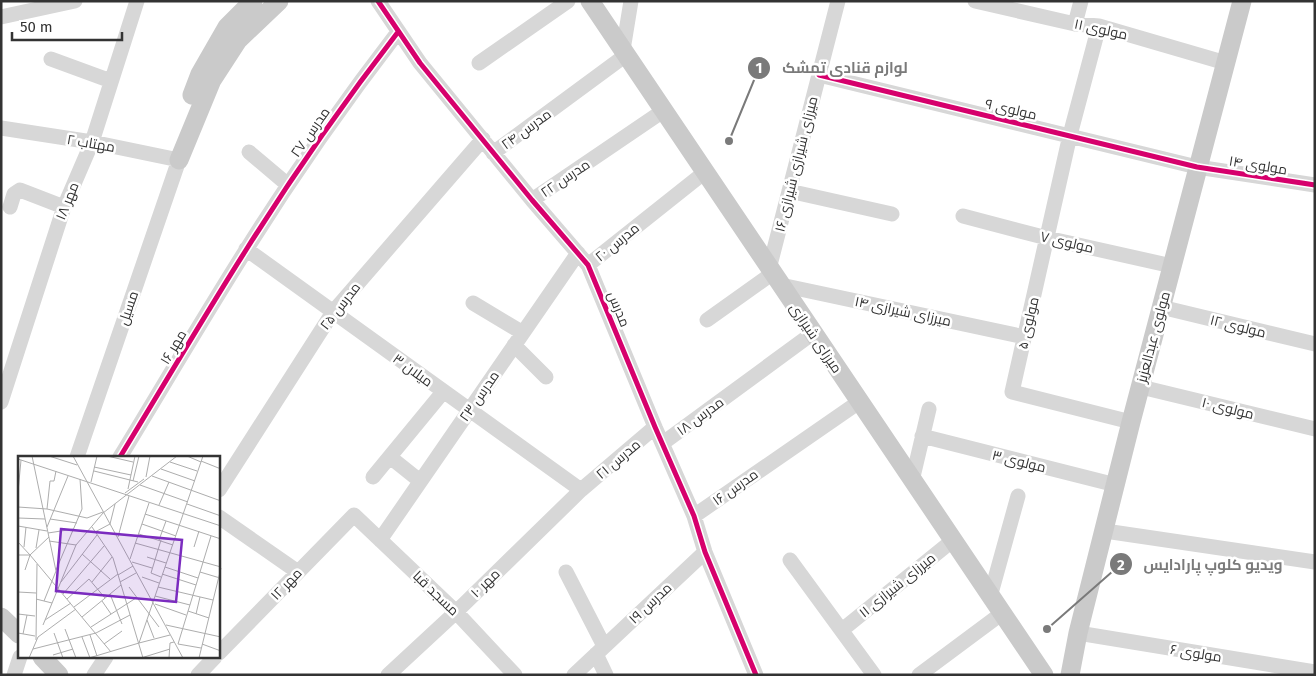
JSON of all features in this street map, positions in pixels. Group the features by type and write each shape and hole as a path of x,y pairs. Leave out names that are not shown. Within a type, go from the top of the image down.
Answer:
{"main road":[{"path":"180,160 188,106 200,74 227,27 253,1"},
{"path":"180,160 212,80 238,40 279,1"},
{"name":"میرزای شیرازی","path":"590,1 990,598 1044,675"},
{"name":"مولوی عبدالعزیز","path":"1070,675 1078,633 1131,422 1242,1"},
{"path":"1,617 18,633"},
{"path":"43,658 59,675"}],"street":[{"path":"1,17 75,1"},
{"name":"مهر ۱۸","path":"1,402 64,207 92,142 137,1"},
{"name":"مدرس","path":"378,1 416,57 493,153 588,265 694,516 705,552 754,674"},
{"path":"479,63 568,1"},
{"path":"624,52 631,1"},
{"name":"میرزای شیرازی شیرازی ۱۶","path":"774,276 790,191 838,1"},
{"name":"مولوی ۱۱","path":"974,1 1076,24 1099,26 1226,63"},
{"path":"1076,24 1081,1"},
{"name":"مولوی ۵","path":"1099,26 1070,135 1012,392 1131,422"},
{"name":"مدرس ۲۷","path":"246,249 354,90 398,32"},
{"name":"مدرس ۲۴","path":"493,153 560,104 624,52"},
{"path":"51,59 111,80"},
{"name":"مولوی ۹","path":"819,76 1197,167"},
{"name":"مدرس ۲۲","path":"532,200 664,111"},
{"name":"مهتاب ۲","path":"1,128 92,142 180,160"},
{"name":"مدرس ۲۵","path":"220,488 333,312 483,139"},
{"path":"249,152 288,185"},
{"name":"مسیل","path":"77,456 180,160"},
{"name":"مولوی ۱۴","path":"1197,167 1315,185"},
{"name":"مدرس ۲۰","path":"588,265 705,172"},
{"path":"10,207 14,194 20,190 64,207"},
{"path":"790,191 892,214"},
{"name":"مولوی ۷","path":"963,216 1047,238 1172,266"},
{"name":"میلان ۳","path":"246,249 581,490"},
{"name":"مهر ۱۶","path":"121,456 246,249"},
{"name":"مدرس ۲۳","path":"380,540 578,253"},
{"path":"707,320 774,276"},
{"name":"میرزای شیرازی ۱۴","path":"774,276 1025,337"},
{"path":"472,303 519,339 546,377"},
{"name":"مولوی ۱۲","path":"1161,307 1315,344"},
{"name":"مدرس ۱۸","path":"663,443 813,333"},
{"name":"مولوی ۱۰","path":"1141,386 1315,430"},
{"path":"373,478 443,392"},
{"name":"مدرس ۱۶","path":"694,516 859,402"},
{"path":"912,481 929,409"},
{"name":"مدرس ۲۱","path":"581,490 655,427"},
{"name":"مولوی ۳","path":"922,436 1116,485"},
{"path":"390,457 420,481"},
{"name":"مهر ۱۰","path":"388,675 456,612 581,490"},
{"path":"990,598 1018,496"},
{"name":"مسجد قبا","path":"354,515 456,612 515,675"},
{"name":"مهر ۱۲","path":"220,653 354,515"},
{"path":"220,517 298,572"},
{"path":"1105,531 1315,562"},
{"name":"میرزای شیرازی ۱۱","path":"842,630 952,540"},
{"name":"مدرس ۱۹","path":"574,675 705,552"},
{"path":"790,560 872,674"},
{"path":"566,572 600,650 606,675"},
{"path":"919,675 1001,614"},
{"name":"مولوی ۶","path":"1078,633 1311,672"},
{"path":"14,675 20,658"},
{"path":"94,675 105,658"},
{"path":"198,675 214,658"}],"cycle path":[{"path":"378,1 420,63 588,265 694,516 705,552 756,675"},
{"path":"121,456 214,301 282,194 358,85 398,32"},
{"path":"819,75 1197,167 1315,185"}],"place":[{"name":"لوازم قنادی تمشک","path":"729,141"},
{"name":"ویدیو کلوپ پارادایس","path":"1047,629"}]}
